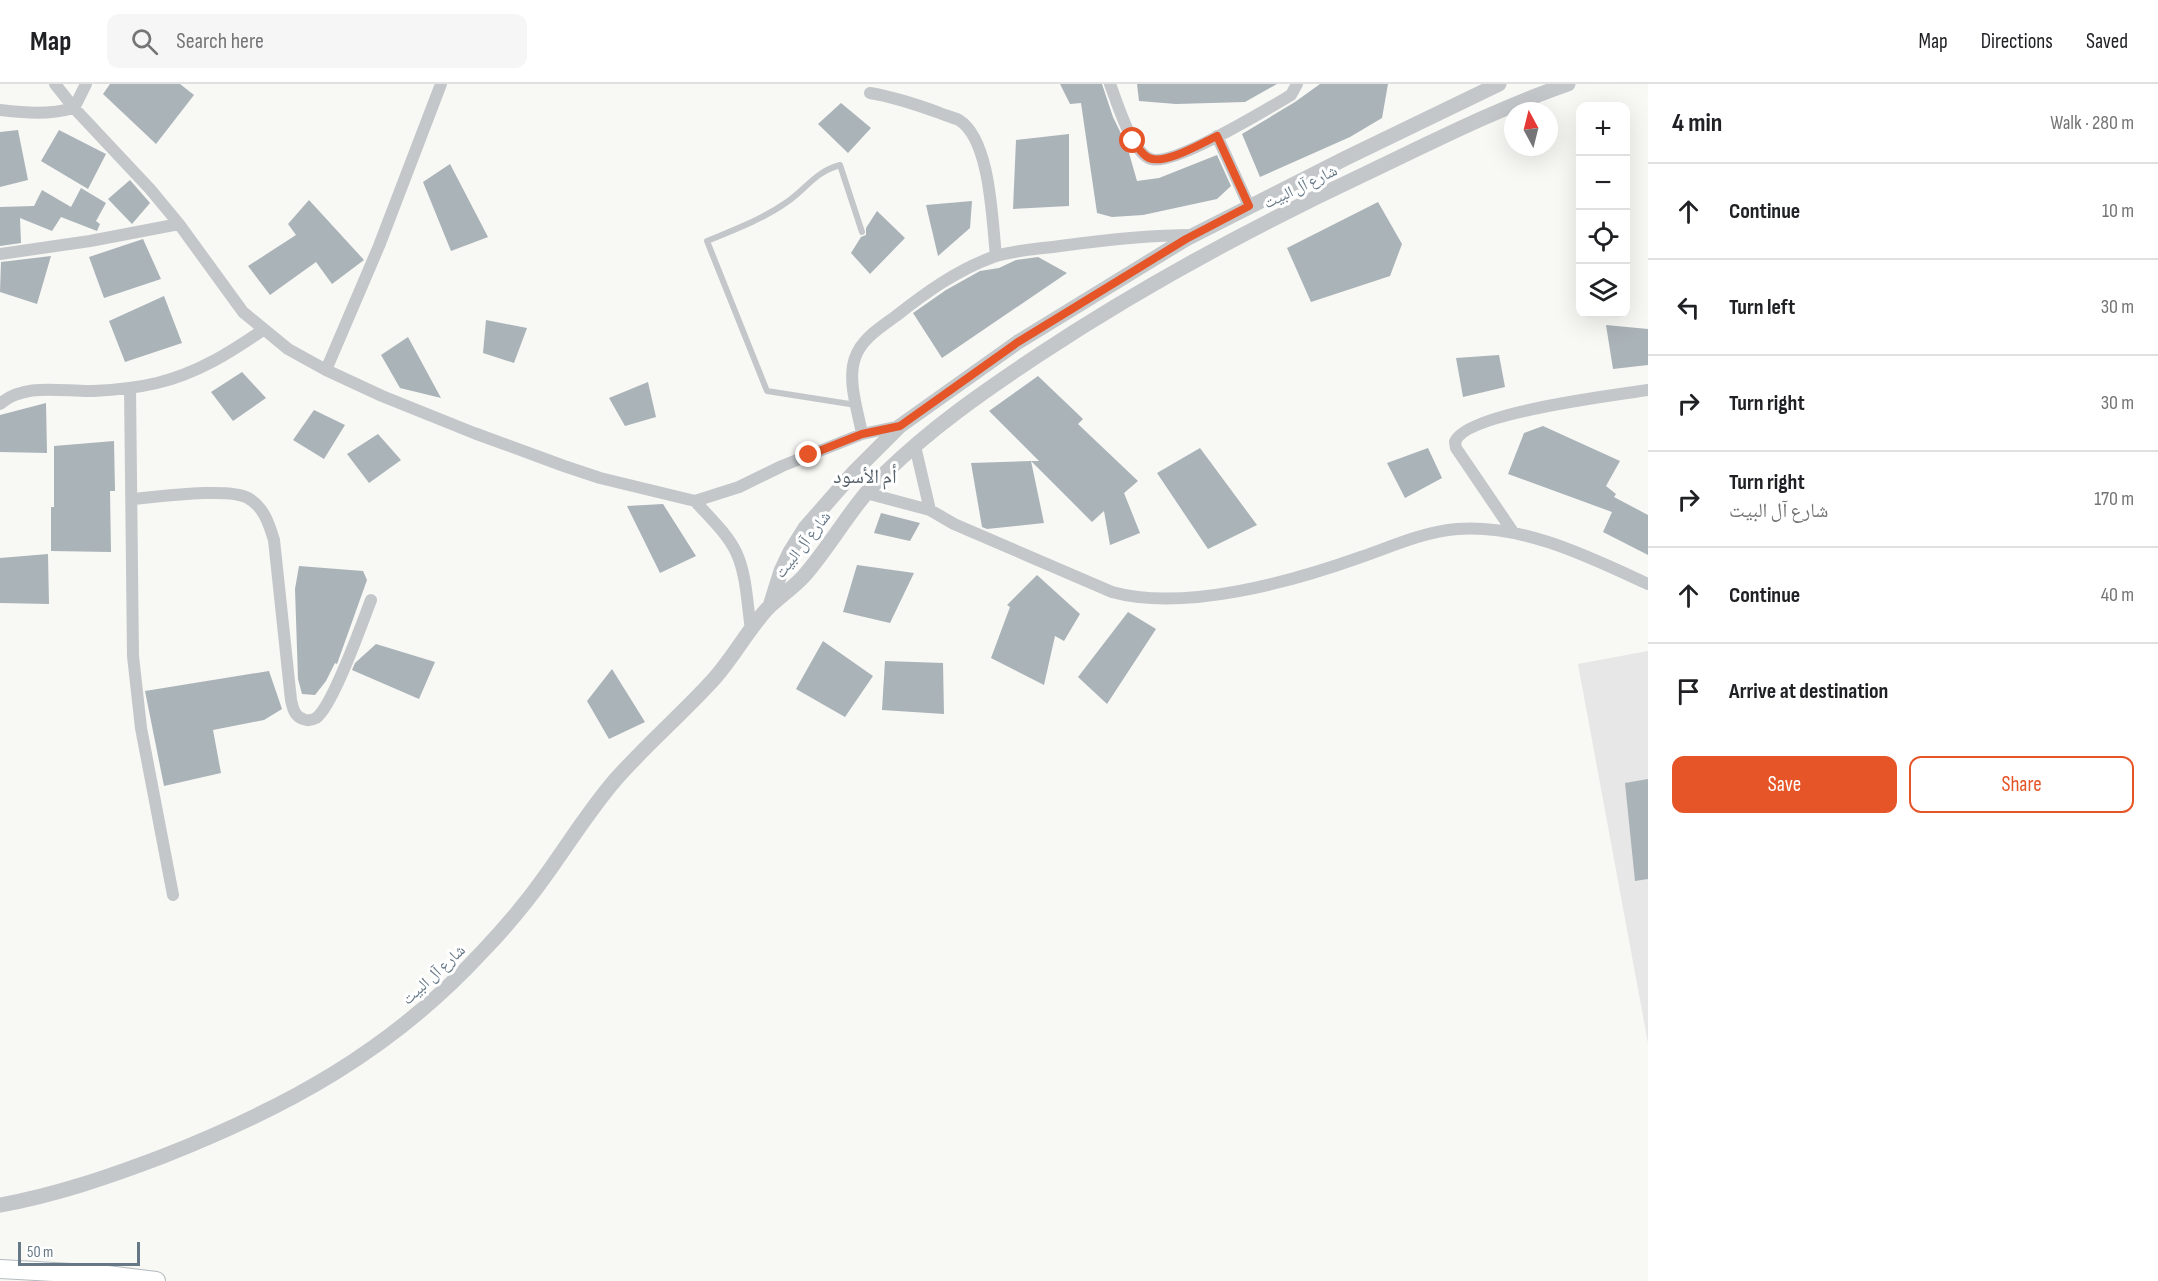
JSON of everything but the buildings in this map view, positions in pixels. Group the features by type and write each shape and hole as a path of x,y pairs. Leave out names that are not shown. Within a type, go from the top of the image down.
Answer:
{"main road":[{"path":"0,1269 107,1275 156,1281"}],"street":[{"path":"55,84 179,224 243,312 288,349 382,396 564,466 600,478 694,501 739,487 782,466 862,434 900,426"},
{"path":"74,108 86,84"},
{"path":"326,370 382,237 441,84"},
{"path":"1110,84 1133,141 1142,154 1151,159 1160,160 1172,157 1217,136 1291,95 1297,84"},
{"name":"شارع آل البيت","path":"770,606 781,571 805,528 855,471 900,426 946,393 1018,342 1124,275 1193,235 1464,99 1499,84"},
{"name":"شارع آل البيت","path":"0,1205 75,1187 217,1135 273,1109 340,1071 402,1026 450,986 510,921 617,779 715,678 770,606 801,579 867,493 915,446 961,408 1100,314 1182,266 1309,200 1497,111 1568,84"},
{"path":"870,93 902,99 961,121 984,160 996,256"},
{"path":"0,110 33,114 74,108"},
{"path":"1217,136 1249,206"},
{"path":"0,254 90,241 179,224"},
{"path":"862,434 852,369 855,356 862,344 876,331 929,290 996,256 1033,249 1148,236 1193,235"},
{"path":"0,404 18,392 31,390 92,391 158,383 204,367 222,358 263,330"},
{"path":"130,388 133,656 136,699 174,895"},
{"path":"1513,532 1456,448 1455,442 1460,433 1479,423 1507,415 1648,390"},
{"path":"946,393 961,408"},
{"path":"915,446 930,510"},
{"path":"133,499 216,493 235,494 245,496 264,513 274,540 293,712 303,719 316,718 324,709 341,675 371,600"},
{"path":"867,493 930,510 954,524 1112,592 1130,597 1151,599 1215,594 1265,586 1361,557 1396,543 1457,529 1513,532 1610,566 1648,584"},
{"path":"694,501 720,529 737,554 743,576 751,630"}],"lane":[{"path":"857,405 767,391 707,241 745,225 787,202 826,169 840,165 862,232"}],"shaded area":[{"path":"1648,651 1648,1043 1578,664"}],"district":[{"name":"أم الأسود","path":"865,476"}],"route":[{"path":"809,455 862,434 900,426 1018,342 1124,275 1249,206 1217,136 1172,157 1160,160 1151,159 1142,154 1133,141"}]}
